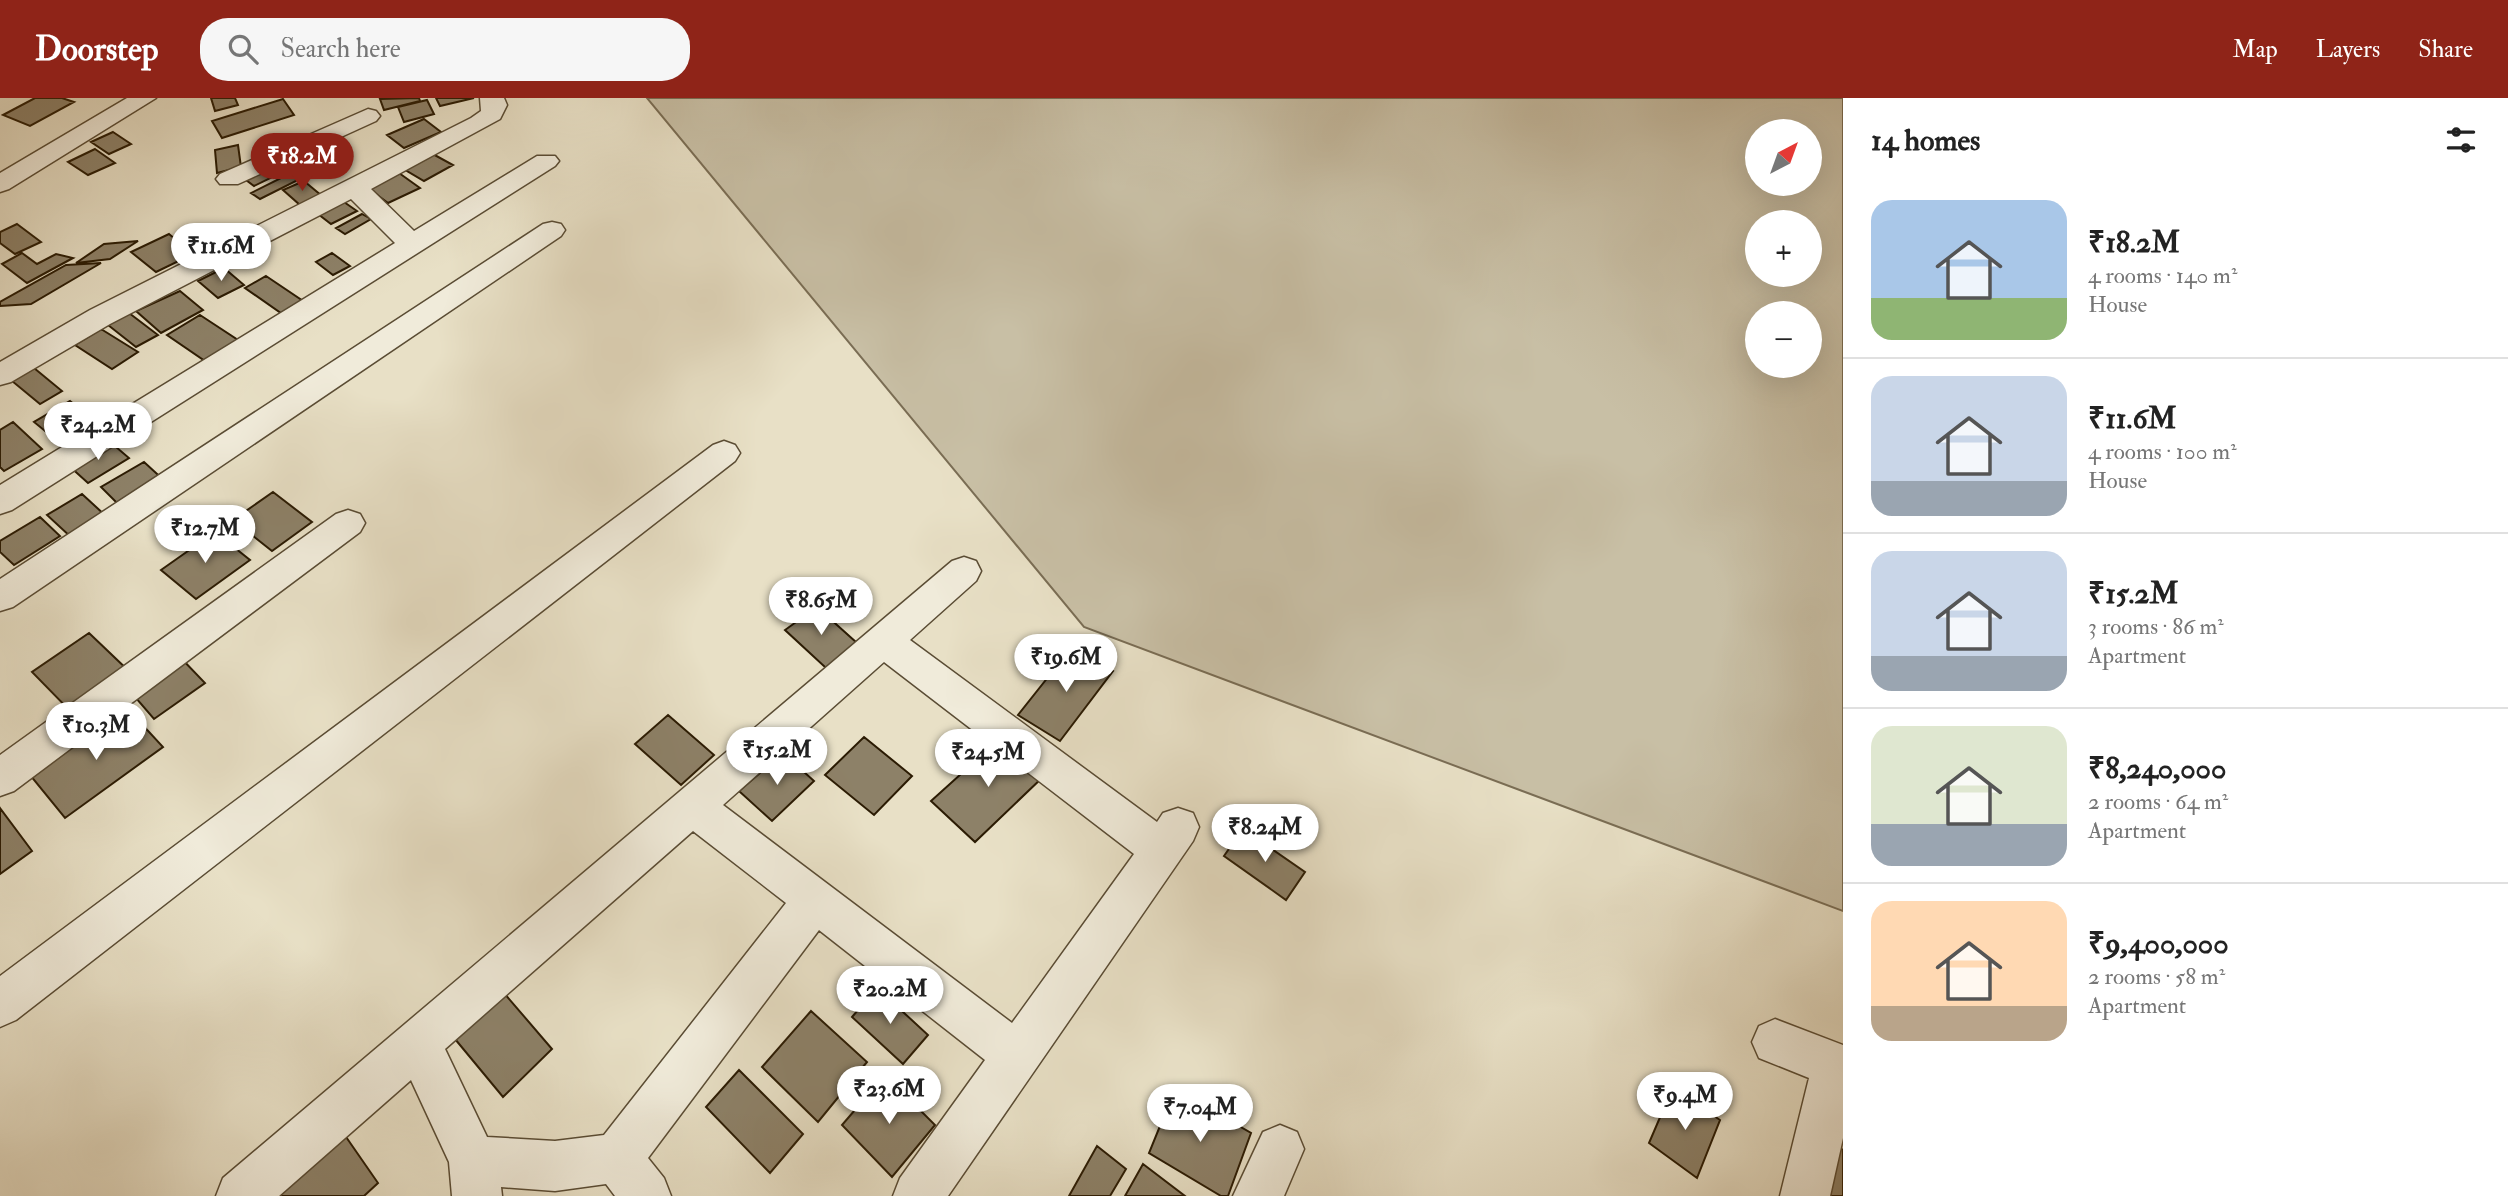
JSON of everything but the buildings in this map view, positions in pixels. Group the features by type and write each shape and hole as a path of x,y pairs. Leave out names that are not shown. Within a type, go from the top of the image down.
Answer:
{"street":[{"path":"1,183 144,98"},
{"path":"229,179 374,134 481,123 492,114 495,105 492,98"},
{"path":"0,375 100,317 353,186 374,134"},
{"path":"0,501 546,161"},
{"path":"353,186 413,244"},
{"path":"0,597 552,230"},
{"path":"0,1004 724,453"},
{"path":"0,778 348,523"},
{"path":"241,1196 964,571"},
{"path":"884,641 1170,839 918,1196"},
{"path":"694,807 1016,1055"},
{"path":"418,1044 475,1178 617,1158 815,900"},
{"path":"1775,1042 1839,1067 1805,1196"},
{"path":"1258,1196 1280,1149"},
{"path":"617,1158 646,1196"}],"shaded area":[{"path":"647,98 1843,98 1843,911 1084,627"}]}
